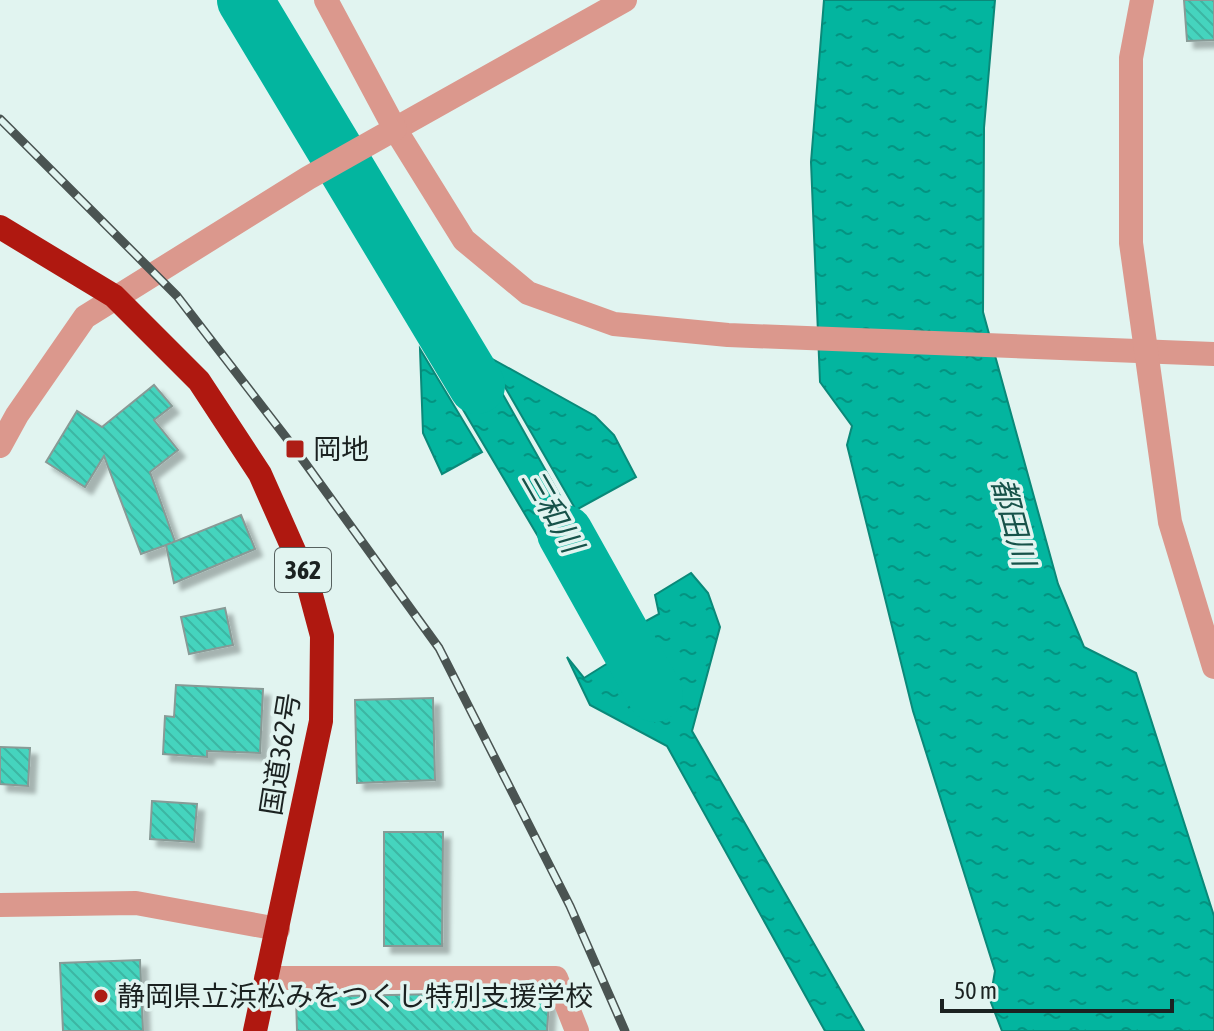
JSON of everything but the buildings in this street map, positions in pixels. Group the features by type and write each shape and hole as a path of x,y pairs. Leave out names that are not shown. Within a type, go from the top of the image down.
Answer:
{"highway":[{"name":"国道362号","path":"0,227 114,296 199,381 260,474 307,580 322,636 321,721 255,1031"}],"street":[{"path":"326,0 395,129 464,240 528,293 614,324 728,335 1214,354"},
{"path":"0,446 9,409 85,317 114,296 308,178 625,0"},
{"path":"1142,0 1131,58 1131,243 1137,351 1170,522 1214,667"},
{"path":"0,905 136,903 278,929"},
{"path":"266,978 556,978 577,1031"}],"water":[{"name":"都田川","path":"824,0 995,0 984,128 983,312 1058,584 1084,647 1136,673 1214,916 1214,1031 1002,1031 990,1000 995,971 913,711 847,445 852,426 820,382 811,162"},
{"path":"414,283 444,332 479,352 604,574 611,575 619,588 581,609 420,337"},
{"path":"420,349 482,452 442,474 423,433"},
{"path":"487,356 595,416 614,435 636,477 576,510"},
{"path":"691,573 708,593 720,627 692,731 864,1031 825,1031 667,746 590,705 567,657 584,678 608,663 596,638 629,619 637,626 659,614 655,595"}],"waterway":[{"name":"三和川","path":"245,0 477,386"},
{"name":"三和川","path":"565,533 655,694"}],"railway":[{"path":"0,119 177,296 295,449 439,648 570,906 625,1031"}],"place":[{"name":"岡地","path":"295,449"},
{"name":"静岡県立浜松みをつくし特別支援学校","path":"101,996"}]}
